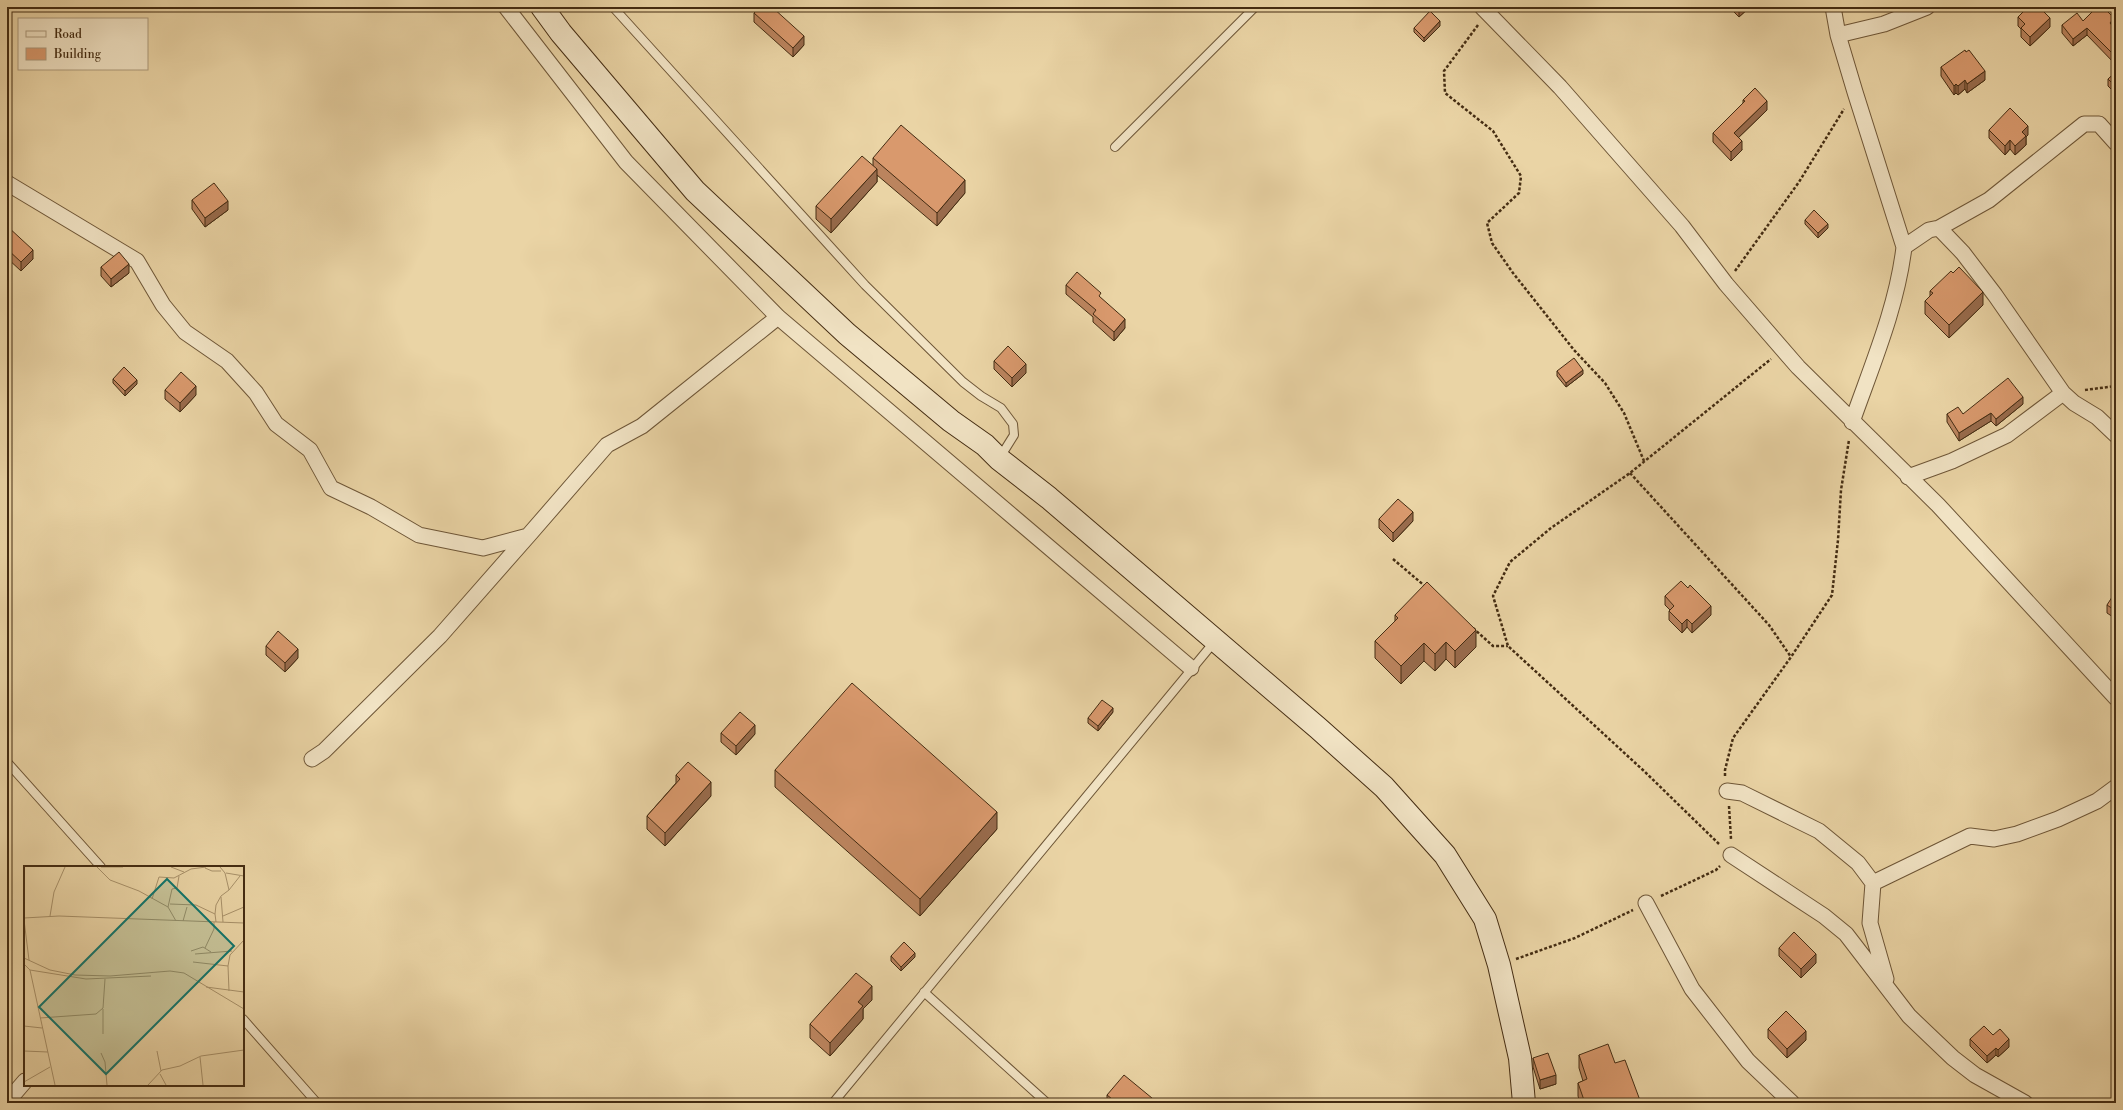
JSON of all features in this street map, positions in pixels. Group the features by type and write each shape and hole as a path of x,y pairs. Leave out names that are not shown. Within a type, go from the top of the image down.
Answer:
{"street":[{"path":"506,7 626,162 778,317 1191,668"},
{"path":"542,7 561,33 695,191 847,334 951,421 985,445 999,459 1049,498 1384,787 1445,856 1485,919 1499,966 1520,1058 1524,1103"},
{"path":"1833,7 1838,35 1854,92 1904,247 1901,268 1884,331 1852,422"},
{"path":"1838,35 1884,24 1927,7"},
{"path":"1485,9 1560,87 1682,226 1726,284 1782,350 1852,422 1938,506 2116,698"},
{"path":"1904,247 1929,230 1939,228 1989,200 2084,124 2099,124 2116,143"},
{"path":"7,183 137,261 163,306 181,326 227,361 256,393 276,424 310,450 331,488 371,507 419,535 483,548 528,536"},
{"path":"1939,228 1963,253 1995,295 2063,393 2074,404 2097,417 2116,435"},
{"path":"312,759 324,751 440,636 607,445 642,426 778,317"},
{"path":"1908,477 1952,461 2007,435 2063,393"},
{"path":"1874,883 1970,836 1994,839 2017,834 2058,819 2097,801 2116,788"},
{"path":"1727,791 1742,793 1819,831 1858,863 1874,883 1870,923 1888,988"},
{"path":"1731,855 1824,916 1846,934 1909,1016 1960,1065 2025,1103"},
{"path":"1646,904 1692,989 1748,1061 1792,1103"},
{"path":"7,1102 24,1082"}],"lane":[{"path":"613,7 865,285 963,382 981,396 1001,408 1013,424 1014,435 999,459"},
{"path":"1114,147 1255,7"},
{"path":"833,1103 1215,640"},
{"path":"7,762 100,866"},
{"path":"924,992 1047,1103"},
{"path":"244,1020 317,1103"}],"path":[{"path":"1485,9 1444,71 1445,93 1493,131 1521,176 1518,193 1487,223 1492,243 1517,279 1574,350 1605,384 1624,413 1644,462"},
{"path":"1726,284 1799,182 1854,92"},
{"path":"1731,855 1644,771 1508,646 1493,596 1510,562 1551,528 1630,473 1782,350"},
{"path":"2063,393 2116,386"},
{"path":"1499,966 1575,938 1716,870 1731,855 1732,834 1725,770 1733,738 1791,657 1832,595 1838,540 1841,490 1852,422"},
{"path":"1630,473 1770,625 1791,657"},
{"path":"1393,559 1427,588"},
{"path":"1469,625 1493,646 1508,646"}],"building":[{"path":"760,7 772,7 804,36 793,48 754,13"},
{"path":"2028,7 2039,7 2050,18 2030,37 2021,28 2025,24 2018,17"},
{"path":"2097,7 2103,7 2114,18 2110,23 2116,30 2116,57 2087,28 2073,39 2062,25 2077,13 2083,21"},
{"path":"1430,11 1440,21 1424,38 1414,28"},
{"path":"1965,50 1966,52 1969,50 1985,71 1967,84 1965,80 1958,86 1956,84 1954,86 1941,67"},
{"path":"2116,72 2116,87 2108,79"},
{"path":"1755,88 1767,101 1734,133 1742,141 1731,152 1713,133 1745,101 1743,100"},
{"path":"2010,108 2028,126 2022,132 2026,136 2015,146 2010,140 2005,146 1989,130"},
{"path":"901,125 965,180 937,213 873,158"},
{"path":"862,156 877,169 831,219 816,206"},
{"path":"214,183 228,201 205,218 192,200"},
{"path":"1814,210 1828,224 1818,233 1805,220"},
{"path":"7,226 33,250 21,262 7,249"},
{"path":"119,252 129,264 111,279 101,267"},
{"path":"1959,267 1983,292 1949,325 1925,301 1933,293 1930,291 1951,271 1953,273"},
{"path":"1077,272 1101,293 1099,296 1125,319 1114,332 1093,314 1096,310 1066,285"},
{"path":"1008,346 1026,364 1012,378 994,361"},
{"path":"1574,358 1583,370 1566,383 1557,371"},
{"path":"124,367 137,380 125,391 113,379"},
{"path":"181,372 196,386 180,403 165,390"},
{"path":"2008,378 2023,397 1996,419 1991,413 1959,433 1947,414 1958,407 1963,414"},
{"path":"1398,499 1413,512 1393,533 1379,519"},
{"path":"1681,581 1688,588 1690,585 1711,606 1692,624 1687,619 1682,624 1669,611 1674,606 1665,596"},
{"path":"1427,582 1476,630 1455,651 1446,642 1435,654 1424,643 1401,666 1375,641 1398,618 1395,615"},
{"path":"2114,594 2116,595 2116,611 2107,605"},
{"path":"278,631 298,649 285,663 266,646"},
{"path":"852,683 997,812 920,899 775,770"},
{"path":"1102,700 1113,708 1098,726 1088,718"},
{"path":"740,712 755,725 736,746 721,733"},
{"path":"688,762 711,782 665,833 647,816 680,779 676,775"},
{"path":"1794,932 1816,954 1801,969 1779,948"},
{"path":"904,942 915,953 901,967 891,956"},
{"path":"856,973 872,986 858,1002 863,1006 830,1043 810,1024"},
{"path":"1786,1011 1806,1031 1787,1049 1768,1029"},
{"path":"1984,1026 1993,1035 2000,1029 2009,1039 1998,1050 1996,1048 1987,1056 1970,1039"},
{"path":"1608,1044 1615,1063 1625,1060 1641,1103 1585,1103 1578,1083 1587,1079 1579,1055"},
{"path":"1548,1053 1556,1075 1540,1080 1533,1058"},
{"path":"1124,1075 1158,1103 1117,1103 1107,1095"}]}
